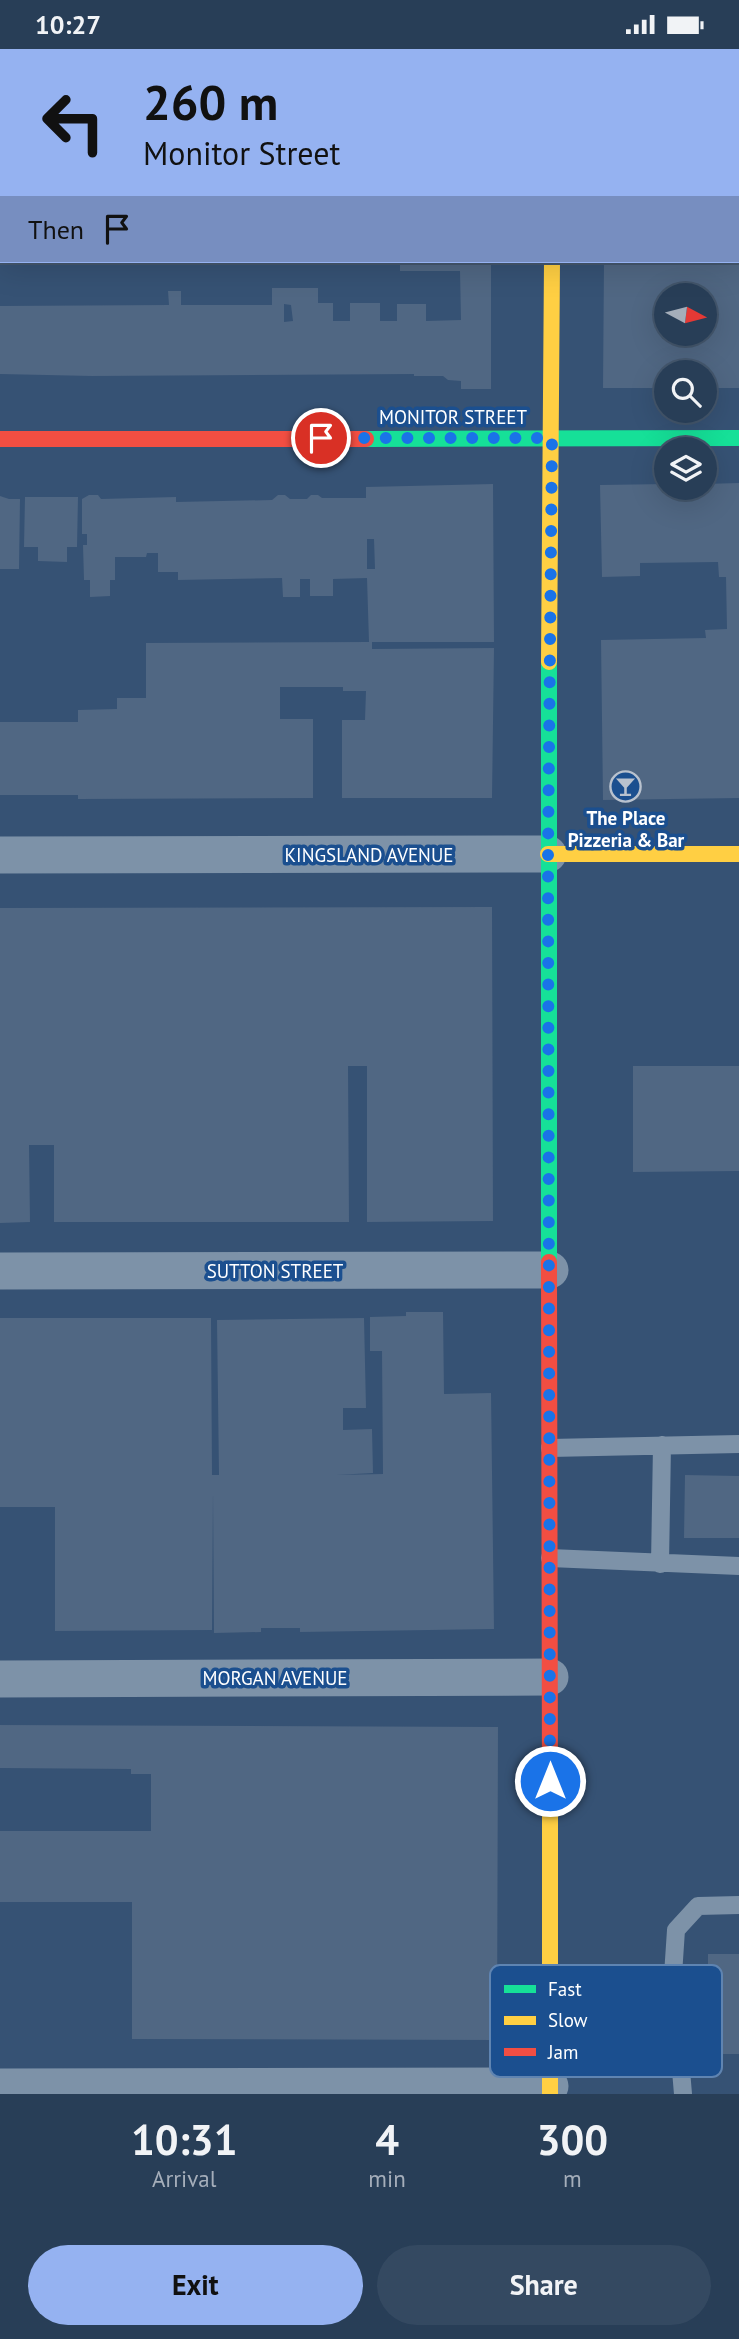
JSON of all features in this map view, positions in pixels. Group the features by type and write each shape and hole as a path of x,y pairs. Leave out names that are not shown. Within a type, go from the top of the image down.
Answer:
{"main road":[{"path":"550,1965 548,855 552,263"},
{"name":"MONITOR STREET","path":"0,439 739,438"},
{"name":"KINGSLAND AVENUE","path":"548,855 739,854"}],"street":[{"name":"KINGSLAND AVENUE","path":"0,855 548,855"},
{"name":"SUTTON STREET","path":"0,1271 550,1271"},
{"name":"MORGAN AVENUE","path":"0,1679 550,1677"},
{"path":"0,2087 550,2090"}],"lane":[{"path":"550,1448 739,1444"},
{"path":"660,1565 662,1445"},
{"path":"550,1558 660,1565 739,1566"},
{"path":"674,1965 676,1930 698,1906 739,1905"}],"building":[{"path":"400,263 491,263 491,389 461,389 461,381 448,380 443,376 414,374 0,374 0,306 169,305 168,291 181,291 181,305 272,305 272,288 318,288 318,303 333,303 333,321 350,321 350,303 380,303 380,321 397,321 397,304 426,304 426,321 461,320 460,271 400,271","holes":["284,304 291,305 293,321 284,322"]},
{"path":"604,263 739,263 739,388 717,388 717,360 654,360 654,388 603,388"},
{"path":"739,483 739,798 603,800 601,640 706,638 705,630 727,629 726,577 719,577 718,562 640,563 640,576 602,577 600,485 654,484 654,500 717,500 717,484"},
{"path":"493,484 494,642 372,642 372,649 494,648 492,798 342,798 342,720 365,720 366,691 343,691 343,687 280,687 280,719 313,719 313,798 78,799 78,795 0,795 0,722 78,722 78,710 117,709 117,698 146,698 146,643 369,642 367,578 333,579 333,596 310,596 310,579 300,579 300,597 283,597 282,578 178,580 178,572 158,572 158,553 147,553 146,557 115,557 115,580 110,580 110,596 90,597 90,580 84,580 83,545 87,545 87,534 82,534 82,499 89,495 98,495 101,499 176,497 176,502 272,500 278,495 285,495 290,499 307,499 311,495 322,498 366,498 366,487","holes":["367,539 374,539 375,569 367,569"]},
{"path":"0,496 20,499 19,569 0,569"},
{"path":"25,497 78,497 77,547 67,547 67,562 38,561 38,547 24,547"},
{"path":"492,907 493,1221 367,1222 367,1066 348,1066 349,1222 54,1222 54,1145 29,1145 30,1222 0,1223 0,908"},
{"path":"633,1066 739,1066 739,1171 633,1172"},
{"path":"406,1312 443,1312 444,1394 491,1393 494,1629 300,1632 300,1628 261,1628 261,1632 214,1633 213,1492 212,1630 55,1631 55,1507 0,1507 0,1318 211,1318 212,1475 219,1475 217,1320 364,1318 366,1408 343,1408 343,1430 372,1429 373,1473 336,1475 383,1474 382,1351 370,1351 370,1317 406,1316"},
{"path":"685,1475 739,1476 739,1538 684,1538"},
{"path":"0,1725 498,1727 497,1965 490,1965 490,2040 132,2039 132,1902 0,1902 0,1831 151,1831 151,1774 131,1774 131,1769 0,1768"},
{"path":"708,1954 739,1954 739,2054 722,2054 722,1965 708,1965"}],"traffic: fast":[{"path":"366,439 739,438"},
{"path":"549,662 549,1262"}],"traffic: slow":[{"path":"549,662 552,263"},
{"path":"548,854 739,854"},
{"path":"550,1806 550,1965"},
{"path":"550,2077 550,2094"}],"traffic: jam":[{"path":"0,439 366,439"},
{"path":"549,1262 550,1806"}],"place":[{"name":"The Place Pizzeria & Bar","path":"626,787"}],"route":[{"path":"321,438 552,438 548,855 550,1781"}]}
